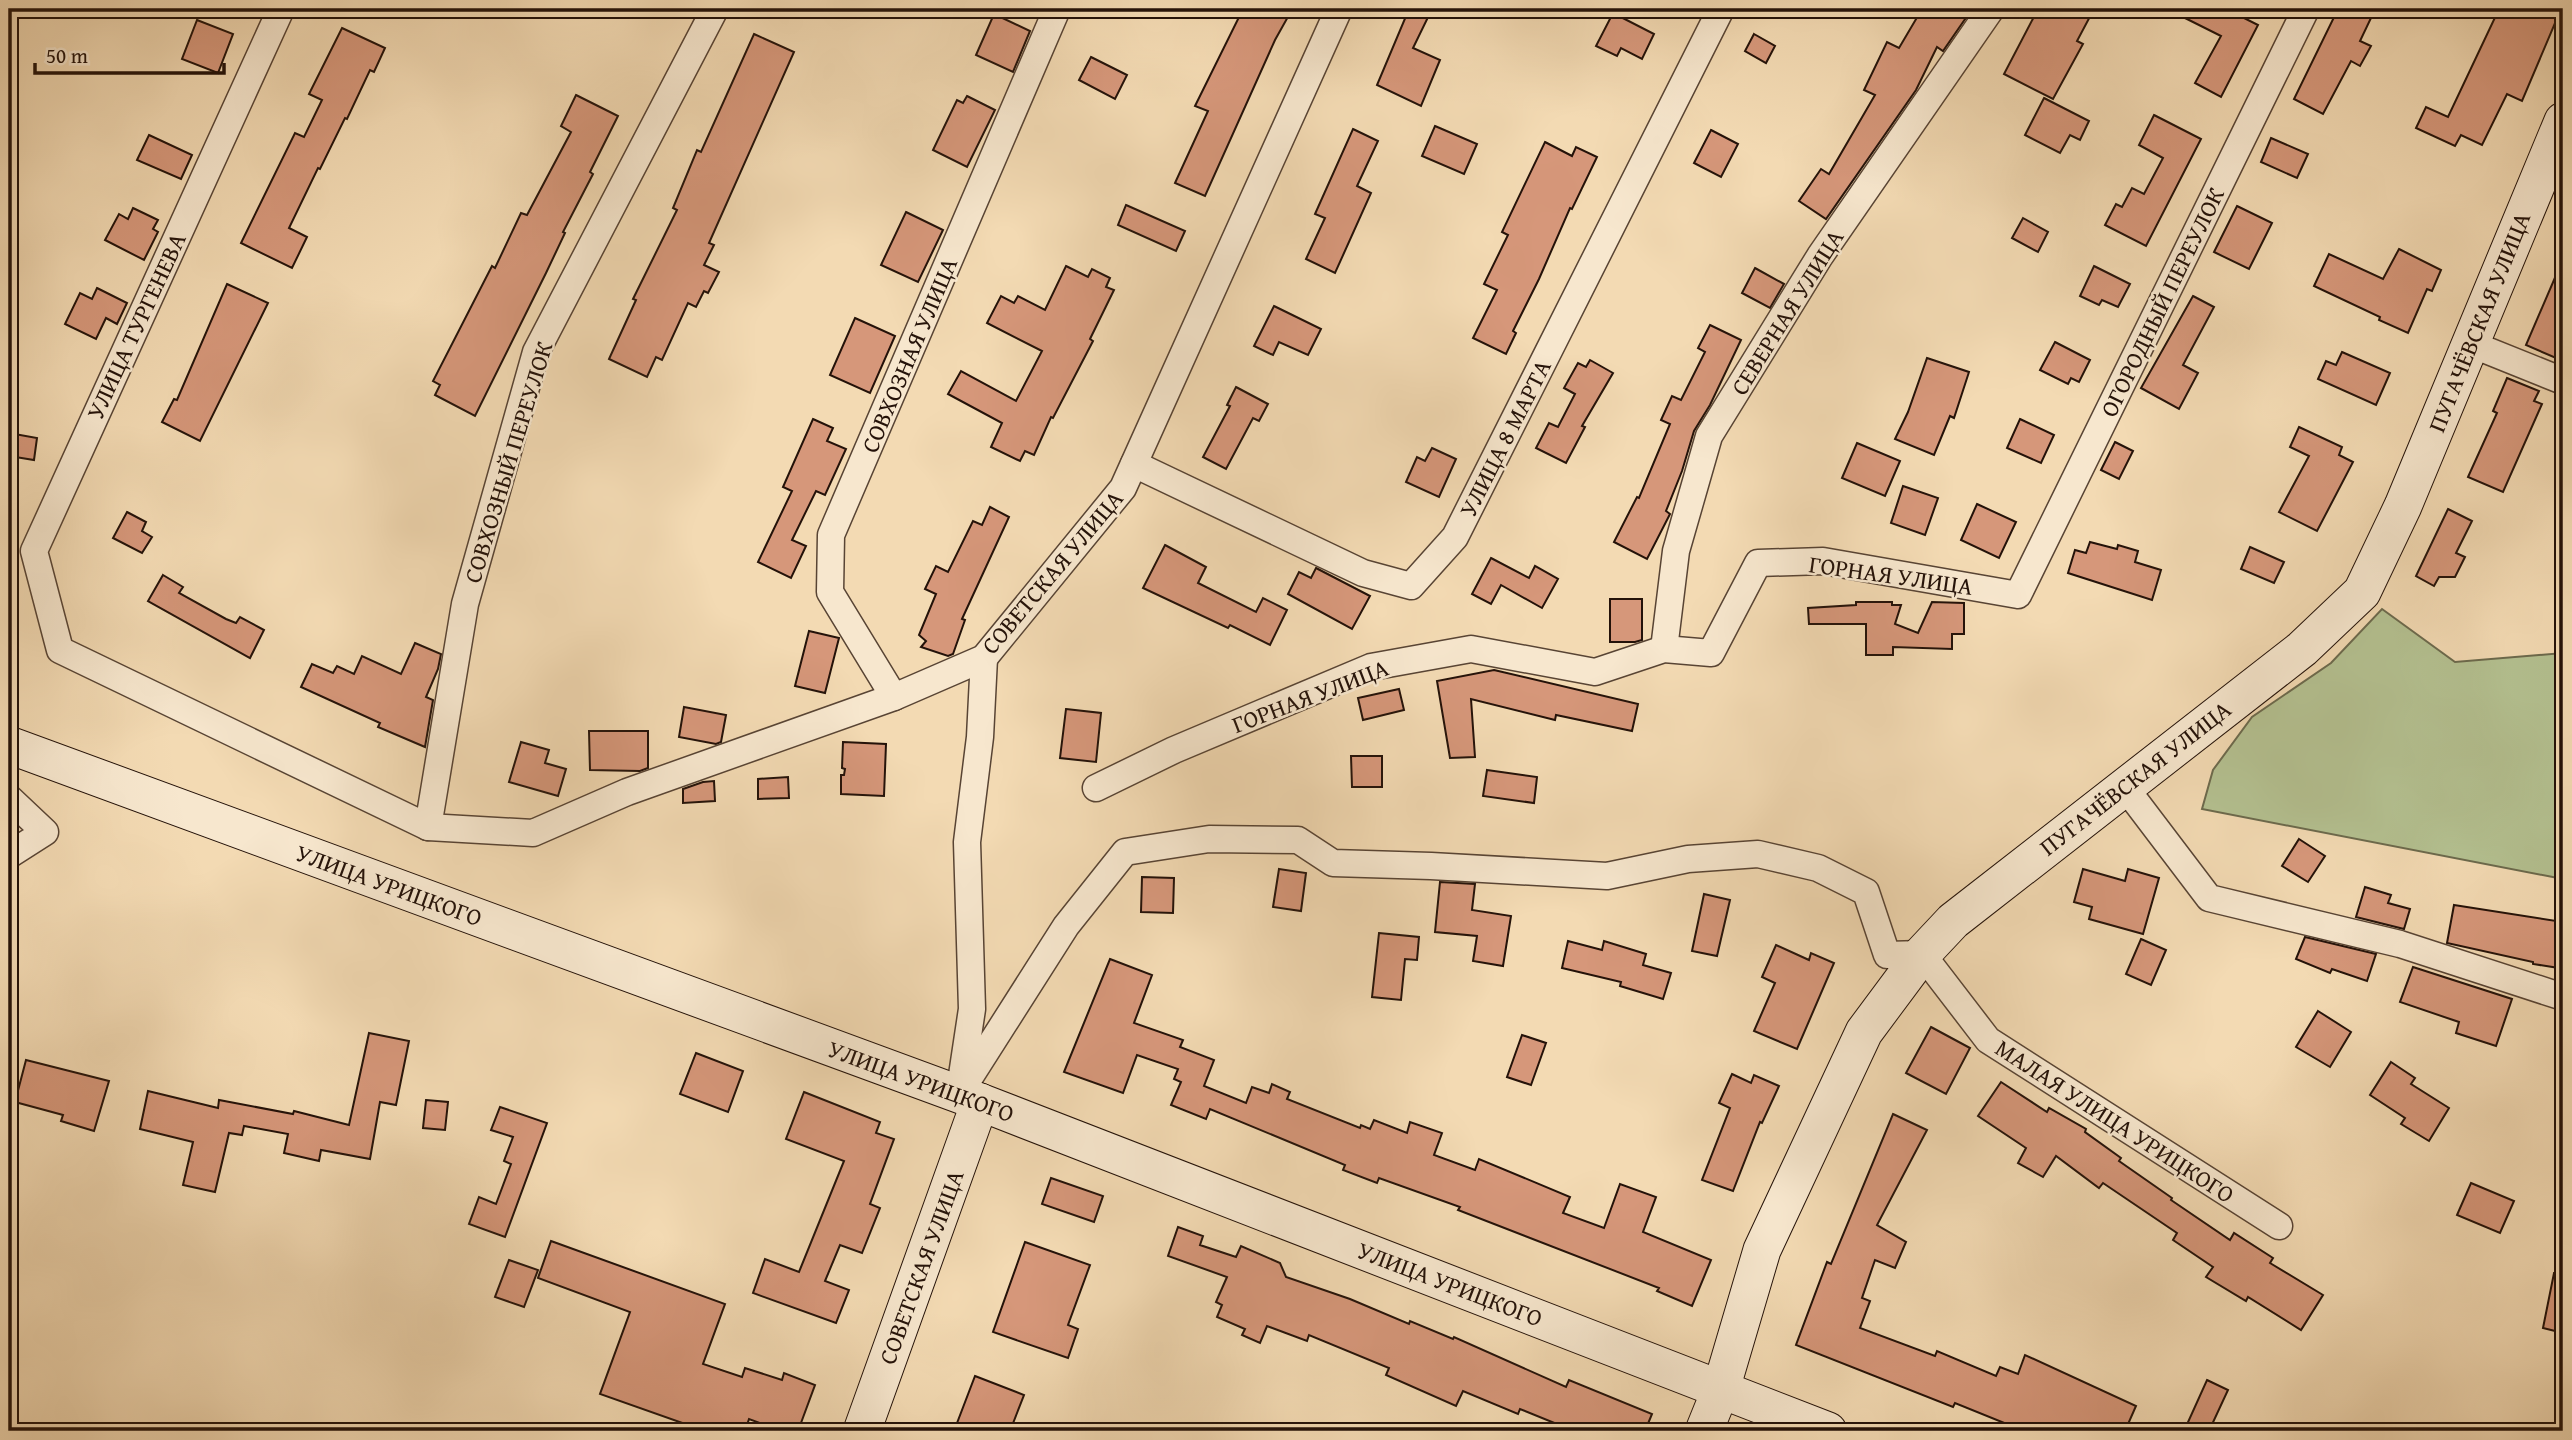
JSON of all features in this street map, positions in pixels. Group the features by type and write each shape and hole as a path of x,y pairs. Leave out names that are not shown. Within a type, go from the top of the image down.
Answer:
{"main road":[{"name":"ПУГАЧЁВСКАЯ УЛИЦА","path":"1704,1431 1721,1389 1768,1238 1864,1032 1922,954 1953,920 2302,649 2362,592 2403,506 2563,121"},
{"name":"УЛИЦА УРИЦКОГО","path":"9,745 969,1098 1828,1431"},
{"name":"СОВЕТСКАЯ УЛИЦА","path":"862,1431 969,1098"}],"street":[{"name":"УЛИЦА ТУРГЕНЕВА","path":"281,9 34,551 60,650 428,827"},
{"name":"СОВХОЗНЫЙ ПЕРЕУЛОК","path":"428,827 465,604 536,352 715,9"},
{"name":"СОВХОЗНАЯ УЛИЦА","path":"894,697 830,592 831,535 1057,9"},
{"name":"СОВЕТСКАЯ УЛИЦА","path":"428,827 533,833 627,792 894,697 984,658 1123,488 1339,9"},
{"name":"УЛИЦА 8 МАРТА","path":"1134,464 1363,573 1411,586 1455,537 1721,9"},
{"name":"СЕВЕРНАЯ УЛИЦА","path":"1664,649 1676,551 1709,436 1820,256 1991,9"},
{"name":"ОГОРОДНЫЙ ПЕРЕУЛОК","path":"2018,595 2306,9"},
{"path":"2471,344 2563,381"},
{"name":"ГОРНАЯ УЛИЦА","path":"1096,788 1174,750 1371,667 1471,649 1595,672 1664,649 1711,653 1758,563 1823,561 2018,595"},
{"path":"969,1098 972,1009 967,842 980,737 984,658"},
{"path":"2124,786 2209,898 2400,944 2563,997"},
{"path":"9,798 45,832 9,855"},
{"path":"969,1098 1066,926 1125,852 1197,841 1298,840 1333,863 1607,876 1688,859 1758,854 1818,868 1866,891 1887,955 1922,954"},
{"name":"МАЛАЯ УЛИЦА УРИЦКОГО","path":"1922,954 1988,1040 2279,1226"}],"green space":[{"path":"2382,609 2455,662 2563,653 2563,879 2202,809 2213,770 2252,717 2331,663"}],"building":[{"path":"1243,9 1277,9 1289,15 1275,40 1205,196 1175,183 1208,111 1195,106"},
{"path":"1409,9 1432,9 1413,48 1440,60 1421,106 1377,85"},
{"path":"1922,9 1972,9 1943,51 1937,47 1916,90 1826,219 1799,201 1821,169 1829,174 1875,95 1864,90 1887,42 1899,48"},
{"path":"2038,9 2094,9 2077,41 2083,44 2053,99 2004,74"},
{"path":"2167,9 2238,9 2236,14 2258,25 2221,97 2195,83 2221,36"},
{"path":"2338,9 2353,9 2371,18 2360,41 2371,46 2360,66 2351,61 2323,114 2294,99"},
{"path":"2499,9 2561,9 2522,101 2507,94 2482,145 2461,135 2455,146 2416,128 2426,107 2448,117"},
{"path":"1613,13 1654,34 1642,59 1621,48 1617,56 1596,46"},
{"path":"994,14 1030,31 1013,72 976,55"},
{"path":"197,20 233,34 218,73 182,59"},
{"path":"342,28 385,48 374,72 370,70 289,228 307,237 292,268 241,243 295,133 304,137 322,100 309,94"},
{"path":"754,34 794,52 709,243 714,245 704,265 719,272 708,293 704,291 696,307 688,303 662,360 656,357 647,377 609,359 636,300 633,299 677,210 673,208 697,150 701,152"},
{"path":"1754,34 1775,46 1766,63 1745,51"},
{"path":"1091,57 1127,75 1115,99 1079,80"},
{"path":"576,95 618,116 590,172 593,174 563,232 565,233 546,273 475,416 435,395 440,385 433,381 492,266 495,268 521,213 527,215 571,132 561,126"},
{"path":"967,96 995,110 967,167 933,150 957,100 963,103"},
{"path":"2044,98 2089,121 2080,140 2070,135 2060,153 2025,135"},
{"path":"2154,115 2201,139 2146,246 2105,225 2116,204 2122,207 2132,188 2144,194 2163,158 2139,145"},
{"path":"1435,126 1477,144 1464,174 1422,156"},
{"path":"1353,129 1378,141 1357,186 1371,193 1335,273 1306,259 1325,218 1315,214"},
{"path":"1711,130 1738,144 1721,177 1694,163"},
{"path":"149,135 192,155 181,179 137,160"},
{"path":"2271,138 2308,154 2297,178 2261,162"},
{"path":"1545,142 1572,156 1576,147 1597,157 1572,209 1570,208 1513,331 1516,333 1506,354 1473,338 1497,290 1484,284 1508,235 1502,232"},
{"path":"1126,205 1185,231 1176,251 1118,225"},
{"path":"2237,206 2272,223 2249,269 2214,252"},
{"path":"133,208 158,220 153,229 158,232 144,260 105,240 119,214 128,219"},
{"path":"906,212 943,230 918,282 881,265"},
{"path":"2023,218 2048,232 2038,252 2012,238"},
{"path":"2399,249 2441,270 2432,291 2427,289 2408,333 2314,286 2329,254 2383,279"},
{"path":"2563,259 2563,361 2526,345"},
{"path":"1066,266 1088,277 1092,269 1110,278 1106,287 1114,290 1090,339 1093,341 1053,418 1051,417 1034,455 1025,451 1020,461 991,447 1002,423 948,394 961,371 1016,401 1042,351 987,323 1001,296 1014,303 1018,296 1045,310"},
{"path":"2094,266 2130,284 2118,307 2102,300 2099,305 2080,296"},
{"path":"1755,268 1784,284 1770,308 1742,293"},
{"path":"227,284 268,303 200,441 162,422 174,399 177,400"},
{"path":"97,288 127,303 117,324 106,318 96,339 65,324 80,293 92,299"},
{"path":"2193,296 2214,307 2183,365 2198,373 2179,409 2141,388"},
{"path":"1274,306 1321,329 1308,355 1279,342 1273,355 1254,346"},
{"path":"855,318 895,336 870,393 830,375"},
{"path":"1710,325 1741,340 1710,405 1694,431 1666,511 1670,514 1647,559 1614,542 1637,497 1639,498 1670,424 1661,420 1672,396 1681,400 1705,352 1698,348"},
{"path":"2055,342 2090,360 2079,382 2071,378 2068,384 2040,370"},
{"path":"2342,352 2390,373 2376,405 2318,379 2326,361 2336,365"},
{"path":"1927,358 1969,372 1954,418 1950,416 1934,455 1895,439 1908,412"},
{"path":"1590,360 1613,373 1582,426 1585,427 1566,463 1536,448 1549,423 1558,427 1575,394 1564,388 1578,363 1586,367"},
{"path":"2507,378 2539,391 2534,401 2542,404 2503,492 2468,477 2497,413 2493,411"},
{"path":"1236,387 1268,404 1259,421 1253,418 1226,469 1203,457 1230,406 1227,405"},
{"path":"813,419 833,428 827,441 846,449 825,495 816,491 792,540 806,546 791,578 758,562 792,491 783,487"},
{"path":"2020,419 2054,435 2041,463 2007,448"},
{"path":"2299,427 2342,447 2339,455 2353,462 2317,531 2279,512 2309,456 2290,447"},
{"path":"9,433 37,438 34,460 9,456"},
{"path":"2115,442 2133,451 2119,479 2101,470"},
{"path":"1857,443 1900,461 1885,496 1842,478"},
{"path":"1432,448 1456,459 1439,497 1406,482 1417,457 1425,461"},
{"path":"1903,486 1938,498 1925,535 1891,523"},
{"path":"1977,504 2016,522 1999,558 1961,540"},
{"path":"990,507 1009,517 962,619 965,620 953,654 948,656 921,647 926,641 919,635 936,594 925,589 936,566 948,572 973,521 982,525"},
{"path":"2448,509 2472,521 2456,553 2465,557 2455,577 2439,577 2434,586 2416,576"},
{"path":"127,512 146,522 142,531 152,537 142,553 113,538"},
{"path":"2090,542 2117,549 2118,545 2138,551 2135,562 2161,570 2152,600 2068,573 2075,550 2086,553"},
{"path":"1165,545 1206,567 1198,583 1256,612 1263,598 1287,610 1270,645 1143,588"},
{"path":"2250,547 2284,562 2274,583 2241,569"},
{"path":"1491,558 1529,578 1535,566 1558,579 1542,608 1501,585 1491,604 1472,594"},
{"path":"1316,568 1370,596 1352,629 1288,594 1299,572 1311,578"},
{"path":"163,575 183,587 179,593 226,619 236,623 240,617 264,630 250,658 148,601"},
{"path":"1610,599 1642,599 1642,640 1610,642"},
{"path":"1856,602 1892,602 1892,605 1901,605 1895,624 1918,633 1932,602 1964,603 1964,634 1952,634 1952,649 1893,647 1893,655 1866,655 1866,624 1809,624 1808,608 1856,605"},
{"path":"809,631 839,638 825,693 795,686"},
{"path":"415,643 441,654 438,669 426,697 433,700 425,747 378,727 380,723 301,687 312,664 333,673 337,666 354,674 362,656 401,674"},
{"path":"1494,670 1638,704 1632,731 1556,715 1555,720 1471,699 1475,757 1450,758 1437,681"},
{"path":"1399,689 1404,710 1363,720 1358,698"},
{"path":"684,707 726,715 721,742 716,744 679,737"},
{"path":"1066,709 1101,713 1096,762 1060,758"},
{"path":"589,731 648,731 648,768 640,771 590,770"},
{"path":"521,742 549,750 545,763 566,769 558,796 509,782"},
{"path":"843,742 886,744 884,796 841,794 841,775 844,775 845,769 842,768"},
{"path":"1351,756 1382,756 1382,787 1352,787"},
{"path":"1487,770 1537,777 1534,803 1483,796"},
{"path":"788,777 789,798 758,799 758,779"},
{"path":"714,781 715,801 683,803 683,789"},
{"path":"2299,839 2325,856 2308,882 2282,866"},
{"path":"1279,869 1306,873 1301,911 1273,907"},
{"path":"2083,869 2125,881 2128,869 2159,878 2143,934 2089,919 2092,907 2074,902"},
{"path":"1142,877 1174,878 1173,913 1141,912"},
{"path":"1440,882 1475,884 1472,910 1511,916 1503,966 1473,961 1477,936 1435,932"},
{"path":"2365,887 2391,895 2388,903 2410,909 2404,929 2356,917"},
{"path":"1704,894 1730,900 1717,956 1692,951"},
{"path":"2454,905 2563,922 2559,968 2447,943"},
{"path":"1379,933 1419,937 1417,960 1405,959 1401,1000 1372,997"},
{"path":"2305,937 2376,954 2367,981 2332,969 2330,973 2296,959"},
{"path":"2141,939 2166,950 2151,985 2126,974"},
{"path":"1568,941 1602,950 1604,941 1646,954 1643,965 1671,973 1663,999 1620,986 1621,982 1562,968"},
{"path":"1776,945 1809,960 1811,953 1834,963 1797,1049 1754,1031 1775,983 1762,977"},
{"path":"1110,959 1152,975 1134,1023 1183,1040 1180,1047 1214,1060 1204,1086 1246,1103 1252,1087 1269,1093 1272,1084 1290,1092 1287,1099 1360,1128 1361,1125 1370,1129 1374,1120 1407,1133 1410,1122 1442,1133 1434,1155 1475,1170 1479,1159 1570,1197 1563,1213 1604,1228 1620,1184 1656,1197 1643,1232 1711,1260 1692,1306 1657,1291 1659,1288 1458,1210 1460,1207 1379,1178 1377,1183 1343,1170 1345,1165 1210,1109 1206,1119 1171,1105 1181,1082 1174,1079 1178,1069 1137,1055 1123,1093 1064,1072"},
{"path":"2413,967 2512,999 2496,1046 2456,1033 2459,1022 2400,1002"},
{"path":"2318,1011 2351,1032 2330,1067 2296,1047"},
{"path":"1931,1027 1970,1048 1946,1094 1906,1073"},
{"path":"369,1033 409,1041 396,1105 380,1102 370,1159 321,1150 319,1161 284,1153 288,1134 244,1126 242,1135 229,1133 215,1192 183,1185 193,1142 140,1129 148,1091 218,1108 219,1100 293,1114 294,1111 349,1125"},
{"path":"1522,1035 1546,1043 1531,1085 1507,1077"},
{"path":"696,1053 743,1071 728,1112 680,1094"},
{"path":"26,1060 109,1081 94,1131 61,1121 63,1115 15,1102"},
{"path":"2391,1062 2415,1078 2411,1084 2449,1108 2429,1141 2401,1124 2405,1118 2370,1095"},
{"path":"1732,1074 1751,1083 1754,1075 1779,1086 1762,1123 1760,1122 1733,1191 1702,1180 1730,1108 1719,1103"},
{"path":"2001,1082 2047,1112 2049,1108 2086,1129 2085,1132 2121,1158 2119,1161 2172,1198 2171,1200 2230,1240 2234,1233 2273,1258 2270,1263 2323,1295 2301,1330 2248,1297 2246,1301 2206,1277 2213,1267 2173,1240 2177,1233 2103,1183 2099,1188 2056,1156 2043,1177 2018,1163 2026,1148 1978,1116"},
{"path":"804,1092 880,1122 876,1133 894,1139 870,1204 880,1208 862,1253 840,1245 825,1281 849,1290 836,1323 753,1293 765,1259 799,1272 844,1161 786,1139"},
{"path":"426,1100 448,1102 445,1130 423,1128"},
{"path":"500,1107 547,1123 505,1237 469,1224 479,1197 496,1204 511,1164 504,1161 513,1137 491,1130"},
{"path":"1893,1114 1927,1130 1877,1225 1906,1242 1895,1268 1875,1260 1862,1298 1870,1301 1860,1328 1935,1356 1937,1351 1996,1376 2000,1367 2018,1374 2025,1355 2136,1406 2125,1431 2024,1431 1955,1403 1953,1407 1796,1345 1827,1262 1831,1264"},
{"path":"1051,1178 1103,1196 1094,1222 1042,1204"},
{"path":"2471,1183 2514,1201 2500,1233 2457,1215"},
{"path":"1178,1227 1203,1236 1200,1245 1236,1257 1241,1246 1280,1263 1286,1277 1350,1299 1409,1324 1410,1321 1453,1339 1454,1337 1566,1387 1569,1380 1652,1414 1645,1431 1574,1431 1520,1409 1518,1414 1463,1391 1456,1406 1386,1375 1389,1368 1309,1335 1307,1341 1267,1326 1260,1343 1242,1335 1245,1329 1217,1317 1222,1305 1216,1302 1227,1277 1168,1256"},
{"path":"551,1241 725,1304 703,1364 742,1377 745,1368 782,1380 784,1373 815,1385 798,1431 782,1431 749,1419 745,1431 705,1431 600,1394 630,1312 538,1278"},
{"path":"1025,1242 1090,1265 1068,1325 1078,1329 1068,1358 993,1332"},
{"path":"509,1260 538,1270 524,1307 495,1297"},
{"path":"2554,1273 2563,1274 2563,1333 2543,1328"},
{"path":"975,1376 1024,1395 1010,1431 954,1431"},
{"path":"2207,1380 2228,1390 2209,1431 2184,1431"}]}
